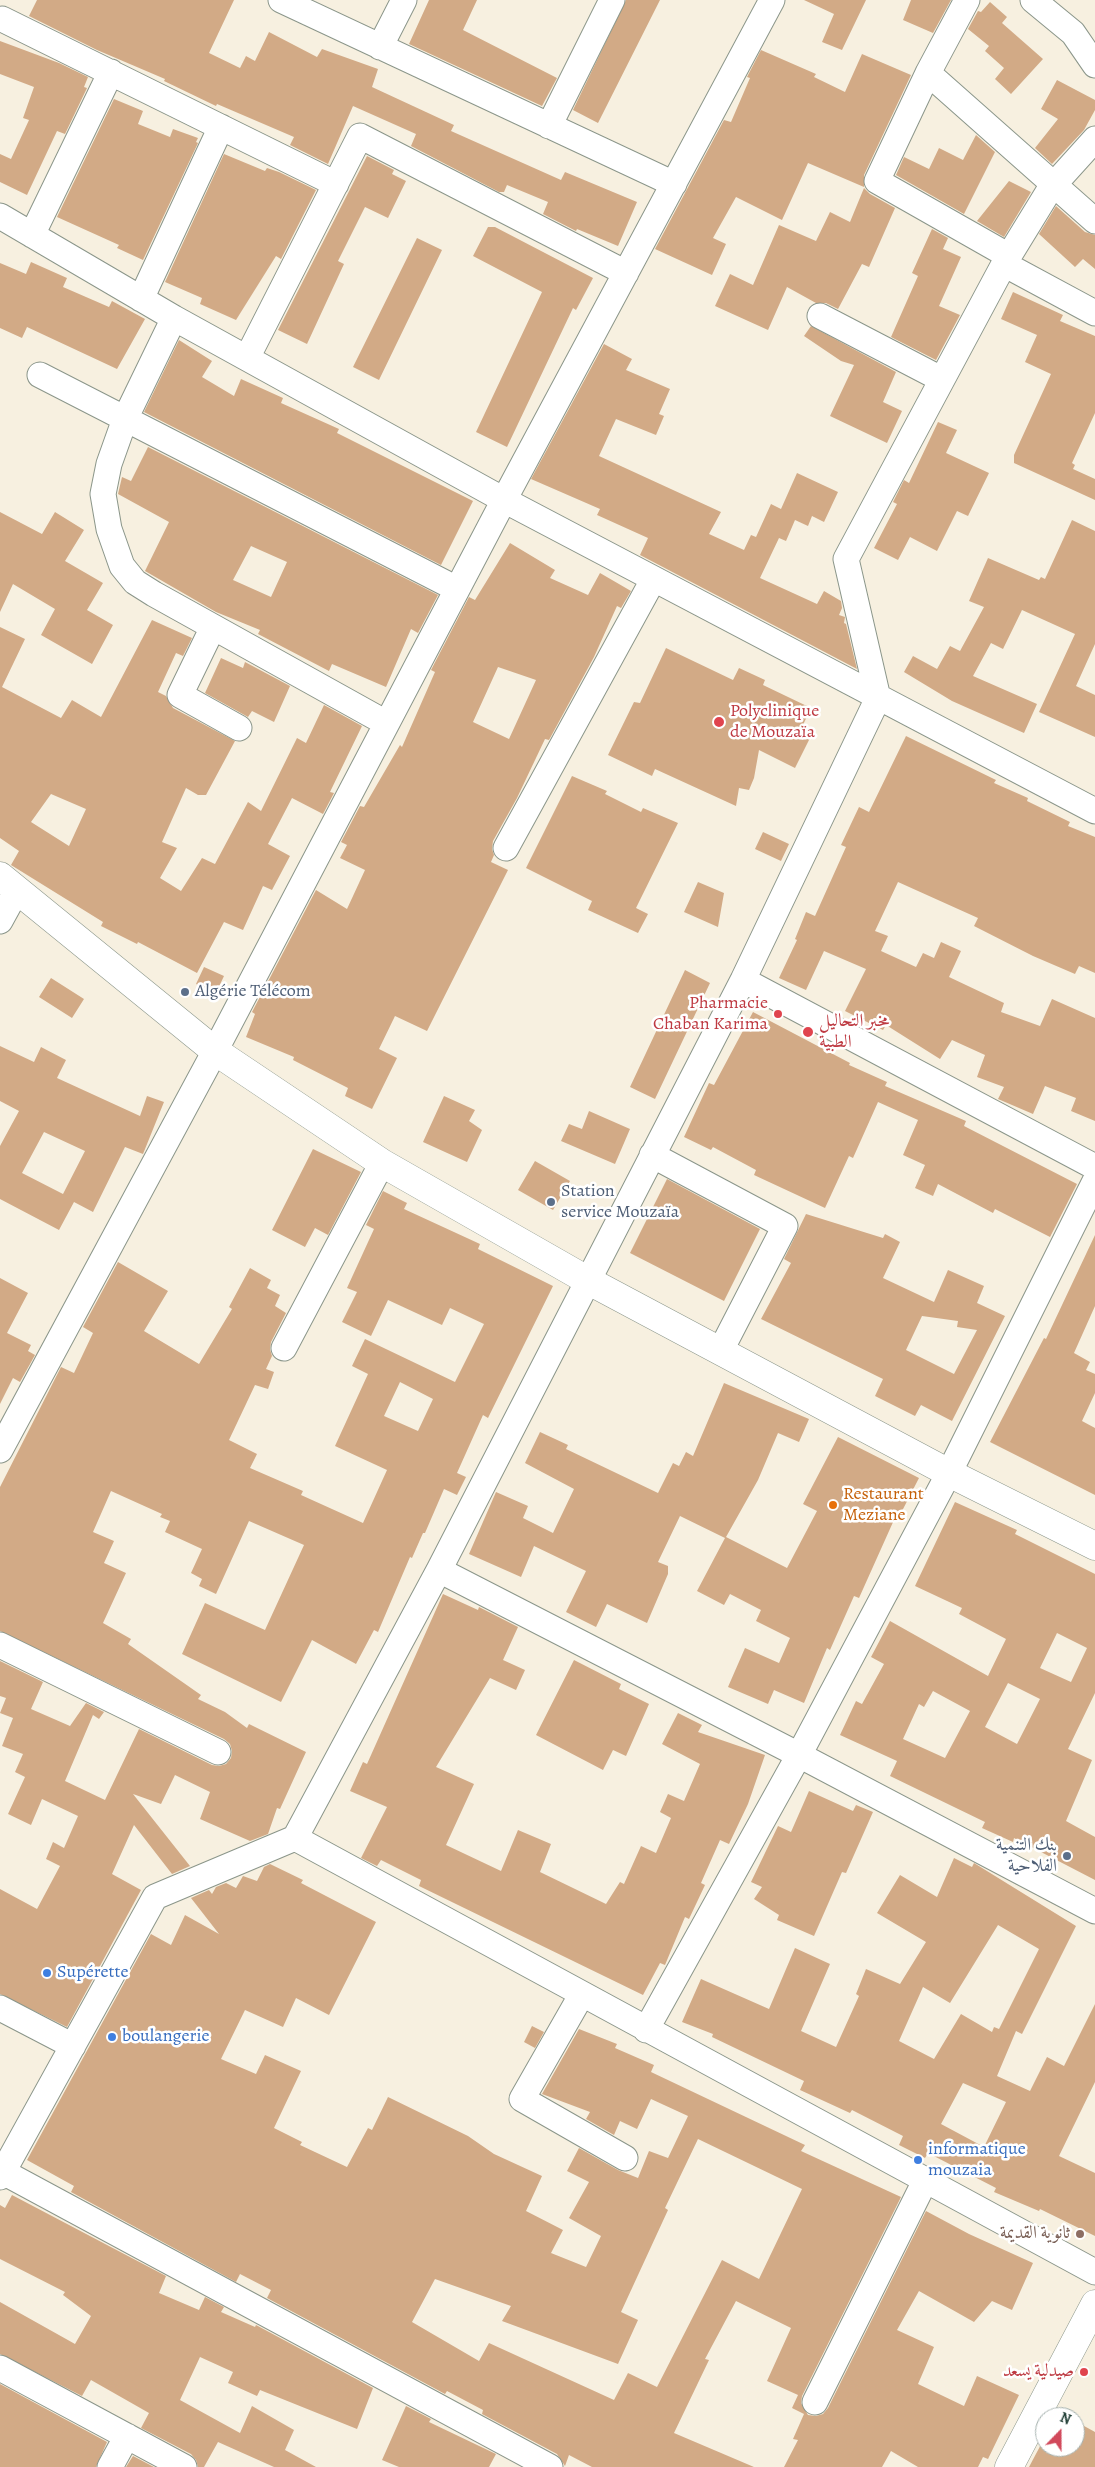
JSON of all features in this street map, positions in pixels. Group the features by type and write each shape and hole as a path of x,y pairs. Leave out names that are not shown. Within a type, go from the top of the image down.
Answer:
{"main road":[{"path":"9,883 215,1051 382,1163 587,1280 949,1472 1095,1546"},
{"path":"1009,2467 1095,2304"}],"street":[{"path":"281,0 674,184"},
{"path":"380,47 404,0"},
{"path":"550,126 612,0"},
{"path":"0,1450 215,1051 504,500 772,0"},
{"path":"967,0 928,72 877,181 1095,313"},
{"path":"1033,0 1073,33 1095,65"},
{"path":"5,14 111,72 336,184"},
{"path":"32,235 111,72"},
{"path":"928,72 1095,220"},
{"path":"141,299 222,127"},
{"path":"247,358 360,136 626,272"},
{"path":"550,2467 4,2162 73,2046 155,1897 295,1838 439,1570 743,980 878,698 846,559 941,379 1007,260 1055,183 1095,139"},
{"path":"0,216 174,318 504,500 1095,811"},
{"path":"820,316 941,379"},
{"path":"174,318 125,419 108,464 103,494 109,529 122,566 135,582 386,723"},
{"path":"40,375 457,589"},
{"path":"506,848 653,580"},
{"path":"213,627 180,695 239,728"},
{"path":"0,921 9,883"},
{"path":"743,980 1095,1167"},
{"path":"652,1155 785,1226 721,1350"},
{"path":"284,1348 382,1163"},
{"path":"646,2030 799,1755 949,1472 1095,1181"},
{"path":"439,1570 1095,1910"},
{"path":"0,1645 218,1752"},
{"path":"295,1838 1095,2272"},
{"path":"582,1994 522,2099 625,2158"},
{"path":"0,2008 73,2046"},
{"path":"815,2402 925,2181"},
{"path":"0,2368 184,2467"},
{"path":"110,2467 127,2436"}],"building":[{"path":"37,0 234,0 209,53 240,68 246,56 255,61 269,32 317,57 322,49 378,69 372,87 454,125 451,131 561,180 565,172 637,202 618,246 577,229 576,231 543,214 548,202 507,185 504,192 499,192 411,146 416,134 353,106 328,164 290,145 294,137 217,104 216,106 164,81 165,79 97,50 29,16"},
{"path":"429,0 477,0 463,30 557,78 542,106 409,44"},
{"path":"626,0 660,0 598,123 573,110"},
{"path":"804,0 866,0 842,50 822,42 834,14"},
{"path":"911,0 951,0 933,33 903,20"},
{"path":"990,2 1007,17 1002,23 1043,59 1011,94 995,79 1004,68 985,51 989,46 968,29 978,11 981,12"},
{"path":"0,41 59,63 88,77 84,87 87,88 65,134 57,131 27,195 0,182 0,154 11,159 29,120 23,118 34,87 0,74"},
{"path":"761,50 816,74 814,77 845,92 862,54 911,75 864,175 864,187 808,163 782,220 736,197 713,238 726,244 712,275 655,249 724,120 731,122 750,78 747,77"},
{"path":"1057,80 1095,100 1095,110 1084,130 1052,164 1035,148 1058,119 1041,109"},
{"path":"114,99 143,111 138,124 170,137 173,129 198,138 196,142 198,143 143,260 117,248 119,245 57,217"},
{"path":"976,135 995,152 964,214 896,175 904,157 929,169 939,148 963,160"},
{"path":"224,154 265,171 267,168 279,172 316,190 281,259 276,256 236,320 200,304 202,298 165,282"},
{"path":"367,156 394,170 392,174 406,181 388,218 365,207 338,261 344,264 307,344 278,330"},
{"path":"1009,181 1031,192 1004,237 977,221"},
{"path":"864,188 870,194 895,208 869,267 862,264 838,309 826,303 816,303 787,287 768,330 715,306 730,274 753,285 779,225 816,241 830,212 850,222"},
{"path":"1056,206 1085,232 1095,235 1095,269 1083,259 1075,267 1039,234"},
{"path":"488,227 495,227 593,278 576,310 573,308 507,447 476,432 542,292 473,256"},
{"path":"932,229 948,238 943,249 961,257 939,306 960,315 936,360 891,337 918,276 912,273"},
{"path":"417,238 442,250 379,380 353,367"},
{"path":"31,262 67,278 63,287 109,307 112,301 145,319 117,369 27,327 22,338 0,328 0,263 26,274"},
{"path":"1013,292 1063,315 1060,321 1095,336 1095,413 1072,463 1075,465 1073,469 1095,479 1095,500 1014,463 1014,455 1051,374 1025,362 1037,335 1001,319"},
{"path":"811,326 896,372 883,402 902,411 887,443 830,416 854,365 841,361 804,336"},
{"path":"179,340 212,361 202,377 234,396 241,379 283,398 281,403 339,429 337,433 473,501 441,565 144,412"},
{"path":"604,344 632,359 626,370 670,389 659,414 664,416 656,435 616,419 599,456 721,512 709,534 744,550 751,535 756,537 771,504 781,509 797,473 838,492 824,522 812,516 808,526 795,520 786,541 779,538 760,578 817,604 824,591 841,601 842,608 839,615 845,617 844,623 846,624 857,669 640,555 648,538 597,515 600,509 531,479"},
{"path":"938,422 957,430 946,453 989,473 968,516 957,511 937,551 910,537 898,560 874,548 897,504 893,502 904,480 909,483"},
{"path":"148,447 438,595 418,633 411,629 386,687 332,664 329,671 258,634 260,630 216,612 145,571 169,522 118,494 122,477 131,481","holes":["251,546 287,562 271,597 233,580"]},
{"path":"0,512 42,534 55,512 84,530 65,561 103,583 87,610 113,625 92,664 41,635 55,609 13,584 0,612"},
{"path":"1072,520 1095,531 1095,644 1076,686 1095,695 1095,737 1039,712 1075,634 1022,610 1003,649 991,643 973,676 1037,704 1024,733 952,701 904,672 913,656 937,669 950,646 960,651 984,607 969,601 988,558 1039,580 1041,577 1045,579"},
{"path":"510,543 555,570 550,578 588,595 600,573 631,591 621,608 617,606 594,657 549,740 545,739 517,798 493,841 492,849 494,855 491,862 508,870 427,1031 395,1016 379,1049 397,1058 372,1109 345,1096 348,1088 293,1060 294,1057 246,1037 255,1014 252,1012 316,890 347,909 365,870 340,858 347,845 341,842 360,806 364,807 400,745 402,747 435,672 431,670 469,597 475,600","holes":["498,667 536,680 509,739 473,722"]},
{"path":"152,620 192,638 183,656 176,653 158,692 166,696 173,708 235,741 206,795 198,795 186,788 162,842 177,848 160,878 181,891 202,858 215,864 248,802 261,811 297,738 306,743 324,705 362,726 330,792 334,793 323,814 292,798 268,844 290,856 272,890 263,886 243,930 224,922 197,973 138,942 137,944 101,926 103,922 11,865 19,851 0,838 0,627 25,639 2,687 61,718 72,700 101,717","holes":["51,794 86,809 69,846 31,822"]},
{"path":"666,648 733,680 739,668 765,680 763,685 811,708 802,727 813,732 795,768 759,750 754,778 749,790 739,788 736,806 655,769 652,776 608,755 634,702 640,703"},
{"path":"221,658 243,668 245,662 290,686 274,722 252,711 248,717 205,693"},
{"path":"906,736 996,780 994,783 1028,798 1027,801 1070,822 1068,826 1095,837 1095,973 1079,966 1075,974 1033,956 974,926 978,918 898,882 875,931 888,936 881,951 916,967 923,953 934,958 941,942 961,951 949,977 1004,1003 1001,1012 1040,1026 1052,999 1095,1018 1095,1121 1071,1111 1076,1098 1045,1086 1033,1114 998,1099 1004,1087 977,1077 985,1055 952,1040 940,1059 886,1025 883,1030 845,1011 866,969 824,951 806,990 779,978 797,940 795,939 806,912 815,916 846,847 841,845 859,807 869,812"},
{"path":"572,776 607,791 605,794 641,812 643,808 678,823 636,908 648,914 638,933 588,910 592,901 526,868"},
{"path":"763,832 789,844 781,861 755,849"},
{"path":"698,882 724,893 718,927 684,912"},
{"path":"204,967 224,976 216,993 196,984"},
{"path":"685,970 710,983 655,1099 630,1087"},
{"path":"51,978 84,999 72,1018 39,997"},
{"path":"753,1012 850,1063 849,1065 887,1082 885,1086 966,1121 964,1126 1077,1184 1050,1237 995,1209 993,1213 938,1184 933,1196 915,1188 925,1165 903,1155 918,1120 878,1102 853,1158 849,1156 825,1208 754,1175 756,1170 713,1147 711,1150 684,1137 709,1083 714,1085"},
{"path":"0,1046 34,1062 41,1047 66,1060 57,1078 140,1116 147,1096 164,1102 143,1154 125,1147 93,1212 74,1202 59,1230 0,1199 0,1146 19,1111 0,1101","holes":["44,1132 85,1151 63,1194 22,1173"]},
{"path":"444,1096 475,1110 469,1121 482,1130 467,1162 423,1142"},
{"path":"589,1111 630,1129 615,1164 561,1141 569,1124 582,1129"},
{"path":"313,1149 361,1172 328,1235 315,1228 305,1247 272,1230"},
{"path":"535,1161 570,1181 553,1210 518,1190"},
{"path":"667,1179 760,1229 724,1301 630,1253"},
{"path":"383,1191 407,1203 404,1209 480,1244 478,1249 553,1286 488,1418 483,1415 457,1473 466,1477 457,1495 444,1489 425,1533 423,1533 412,1558 410,1557 378,1632 374,1630 356,1664 312,1640 281,1702 182,1654 205,1603 265,1630 304,1545 249,1521 216,1594 199,1586 202,1579 191,1573 202,1549 165,1532 170,1521 160,1517 162,1514 111,1491 93,1532 114,1541 104,1563 126,1573 103,1623 131,1639 128,1644 201,1695 198,1699 225,1712 247,1728 249,1724 306,1752 280,1809 277,1808 268,1834 250,1841 200,1819 210,1792 175,1775 161,1804 133,1794 190,1866 172,1874 134,1825 112,1874 141,1890 67,2027 0,1994 0,1889 37,1909 60,1866 46,1859 53,1842 64,1848 78,1816 42,1799 31,1825 8,1814 25,1777 15,1772 23,1754 2,1746 13,1718 0,1713 6,1698 0,1696 0,1661 43,1682 31,1709 70,1726 86,1703 104,1712 99,1719 93,1715 65,1781 105,1800 139,1729 212,1765 226,1764 231,1758 232,1751 230,1744 224,1739 0,1631 0,1487 61,1367 74,1373 93,1333 83,1327 118,1262 168,1291 144,1331 199,1364 232,1309 229,1307 250,1268 271,1280 267,1288 280,1295 275,1306 286,1313 271,1342 272,1356 266,1369 274,1372 268,1389 255,1385 229,1440 257,1454 250,1468 303,1491 301,1495 363,1523 387,1470 335,1446 368,1374 352,1366 365,1339 455,1382 484,1324 450,1308 442,1325 388,1300 371,1336 342,1322 357,1292 347,1288 374,1229 366,1225","holes":["400,1382 433,1399 418,1431 384,1416"]},
{"path":"806,1214 883,1238 885,1234 900,1242 883,1278 934,1302 948,1270 984,1286 977,1303 1005,1316 952,1421 921,1405 915,1416 875,1396 883,1379 761,1319 791,1263 784,1259","holes":["922,1316 958,1321 957,1327 977,1330 954,1374 906,1350"]},
{"path":"1095,1235 1095,1306 1074,1353 1090,1362 1086,1370 1095,1374 1095,1393 1082,1421 1095,1428 1095,1495 990,1442 1044,1338 1046,1339"},
{"path":"0,1278 28,1293 7,1333 31,1345 28,1351 35,1355 20,1382 13,1378 0,1404"},
{"path":"724,1383 809,1419 799,1442 778,1433 758,1480 726,1537 787,1568 817,1511 803,1504 838,1437 919,1478 901,1513 898,1511 859,1598 854,1596 830,1650 827,1648 804,1703 774,1690 768,1704 728,1687 745,1648 779,1663 790,1638 756,1621 761,1610 730,1594 724,1605 697,1591 725,1538 680,1516 658,1562 668,1566 668,1574 647,1623 607,1604 596,1627 566,1612 586,1571 534,1546 521,1577 469,1554 496,1492 528,1506 523,1518 553,1533 574,1489 525,1463 540,1432 568,1445 566,1449 658,1493 673,1463 679,1466 686,1452 693,1456"},
{"path":"955,1502 1017,1530 1015,1534 1095,1574 1095,1693 1068,1749 1092,1760 1066,1821 1095,1837 1095,1880 1014,1838 1013,1842 982,1828 985,1822 890,1776 897,1761 840,1735 856,1701 862,1704 884,1664 871,1657 890,1621 988,1676 1006,1639 959,1614 962,1608 915,1586","holes":["1057,1633 1087,1648 1071,1682 1040,1668","1008,1683 1040,1699 1017,1744 985,1727","933,1691 970,1711 945,1758 903,1739 919,1704 924,1707"]},
{"path":"443,1594 478,1610 479,1607 518,1627 503,1660 525,1670 516,1690 490,1678 436,1767 474,1784 446,1845 501,1871 518,1830 551,1844 540,1872 606,1904 620,1882 624,1884 641,1846 656,1853 671,1818 660,1812 668,1794 684,1801 700,1764 662,1744 678,1713 702,1725 698,1732 765,1755 748,1804 729,1844 720,1840 701,1883 705,1885 689,1919 685,1917 665,1965 660,1963 643,1995 419,1886 421,1880 381,1860 377,1866 361,1858 387,1807 350,1791 363,1762 367,1764"},
{"path":"574,1660 621,1684 619,1689 649,1704 626,1756 613,1750 603,1770 536,1735"},
{"path":"809,1791 853,1811 856,1805 873,1812 846,1873 842,1872 814,1936 777,1920 779,1915 754,1899 762,1887 751,1882 778,1826 791,1832"},
{"path":"954,1858 972,1867 974,1863 1076,1926 1022,2034 1016,2031 997,2076 1030,2091 1047,2057 1064,2066 1095,2004 1095,2082 1059,2156 1095,2173 1095,2236 1040,2209 1039,2211 994,2192 996,2188 928,2153 925,2158 899,2145 903,2136 852,2110 850,2113 800,2090 804,2081 712,2037 713,2034 682,2022 701,1979 769,2009 795,1948 830,1964 801,2031 836,2047 859,1996 856,1994 866,1969 900,1984 926,1942 877,1913 900,1875 937,1897","holes":["998,1925 1039,1949 999,2029 994,2027 992,2032 961,2014 934,2059 899,2041 923,1987 950,2003","963,2083 1006,2102 984,2147 941,2124"]},
{"path":"270,1864 303,1880 301,1883 376,1922 329,2015 296,1998 283,2027 245,2010 221,2059 256,2074 265,2055 301,2071 274,2128 302,2142 300,2145 347,2167 368,2128 372,2130 388,2097 468,2136 494,2154 542,2176 526,2211 563,2230 551,2253 586,2267 601,2236 569,2218 589,2182 567,2171 579,2148 618,2170 638,2178 649,2151 668,2158 688,2116 651,2099 637,2129 620,2121 614,2135 586,2119 590,2112 542,2094 579,2029 617,2044 615,2048 654,2065 651,2072 805,2145 801,2151 901,2197 802,2396 801,2403 808,2415 816,2416 823,2414 828,2408 926,2211 969,2234 1033,2263 1012,2310 992,2301 974,2322 919,2291 897,2330 934,2347 918,2384 964,2406 977,2376 1019,2395 988,2459 983,2457 978,2467 918,2467 891,2451 882,2467 784,2467 798,2440 793,2439 804,2414 792,2408 798,2395 767,2381 791,2328 736,2301 705,2359 709,2360 674,2433 754,2467 592,2467 569,2455 565,2466 557,2454 482,2414 483,2410 447,2391 445,2394 267,2298 271,2290 240,2274 236,2282 71,2192 74,2186 27,2160 151,1934 171,1945 185,1915 219,1934 191,1898 209,1890 212,1894 216,1887 226,1883 236,1888 243,1876 257,1881 264,1867","holes":["698,2139 802,2189 759,2279 722,2260 657,2387 628,2373 614,2400 489,2343 479,2361 412,2322 435,2279 511,2306 502,2321 618,2364 638,2320 621,2312 668,2210 665,2208"]},
{"path":"532,2026 544,2032 535,2048 524,2042"},
{"path":"12,2195 166,2276 159,2293 199,2310 205,2297 224,2307 221,2312 255,2327 256,2325 373,2388 357,2429 260,2390 257,2396 228,2383 233,2372 200,2357 180,2400 240,2433 252,2406 294,2430 285,2450 316,2467 274,2467 218,2442 204,2467 198,2467 196,2460 191,2454 141,2428 149,2413 91,2380 82,2396 0,2354 0,2302 75,2344 91,2316 63,2295 65,2292 0,2259 0,2205 5,2208"},
{"path":"0,2384 107,2442 96,2467 0,2467"},
{"path":"406,2406 431,2419 429,2422 496,2454 489,2467 399,2467 382,2460"},
{"path":"1085,2426 1095,2432 1095,2467 1029,2467 1035,2456 1085,2457"},
{"path":"133,2456 154,2467 126,2467"}],"place":[{"name":"Polyclinique de Mouzaïa","path":"719,722"},
{"name":"Algérie Télécom","path":"185,992"},
{"name":"Pharmacie Chaban Karima","path":"778,1014"},
{"name":"مخبر التحاليل الطبية","path":"808,1032"},
{"name":"Station service Mouzaïa","path":"551,1202"},
{"name":"Restaurant Meziane","path":"833,1505"},
{"name":"بنك التنمية الفلاحية","path":"1067,1856"},
{"name":"Supérette","path":"47,1973"},
{"name":"boulangerie","path":"112,2037"},
{"name":"informatique mouzaia","path":"918,2160"},
{"name":"ثانوية القديمة","path":"1080,2234"},
{"name":"صيدلية يسعد","path":"1084,2372"}]}
